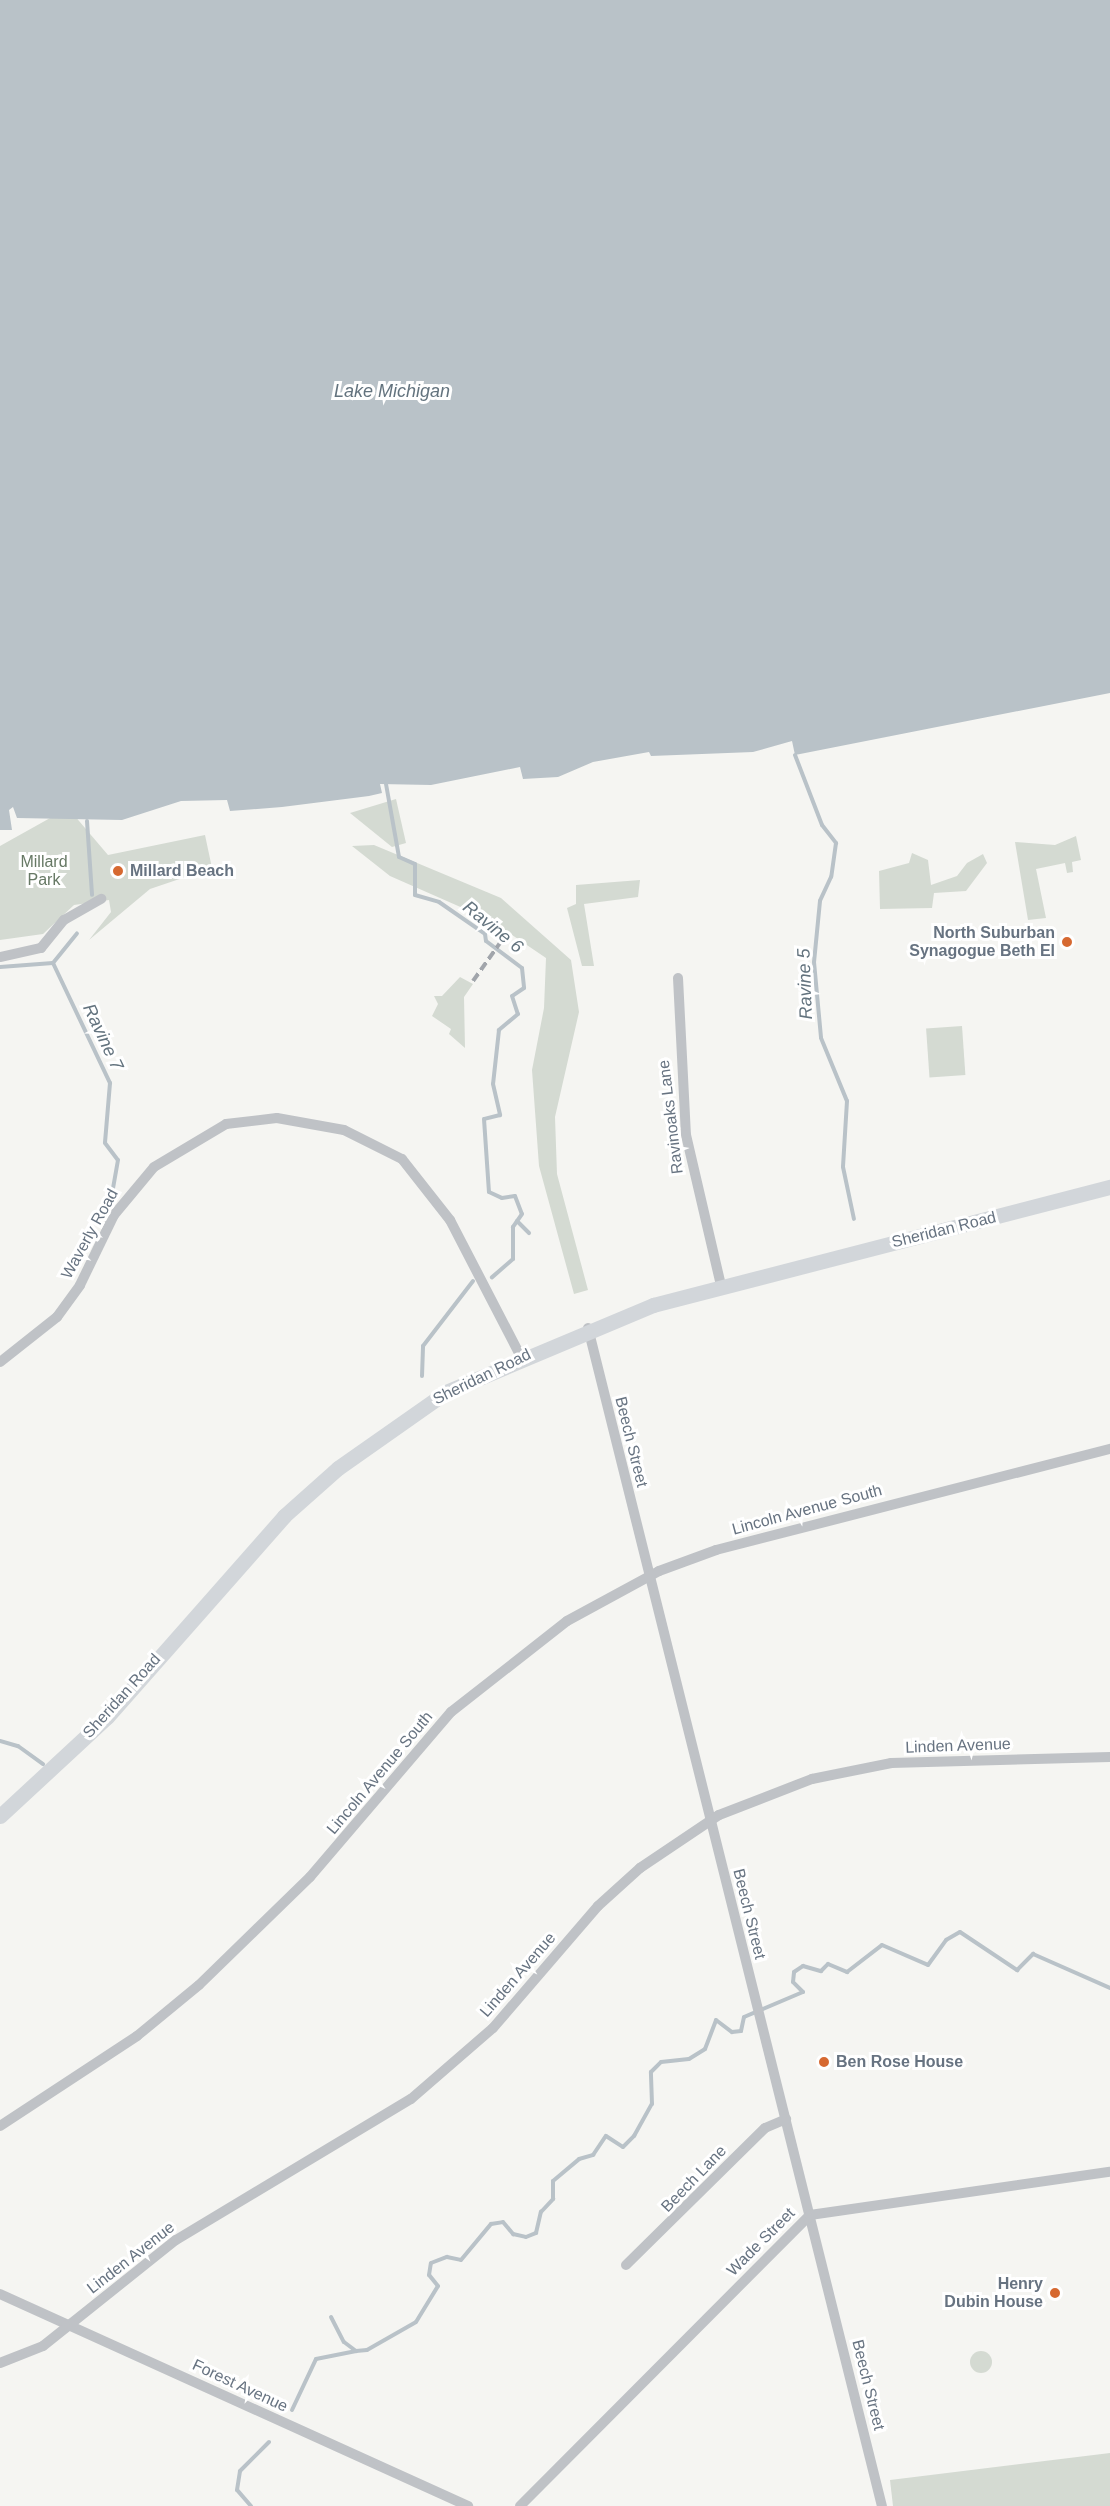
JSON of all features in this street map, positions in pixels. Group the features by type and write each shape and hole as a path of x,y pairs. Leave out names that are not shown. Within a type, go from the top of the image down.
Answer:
{"street":[{"path":"0,957 41,948 64,920 101,899"},
{"name":"Ravinoaks Lane","path":"678,978 686,1135 721,1286"},
{"name":"Waverly Road","path":"0,1362 57,1317 80,1285 114,1215 154,1167 226,1124 276,1118 336,1127 402,1159 450,1220 521,1357"},
{"name":"Sheridan Road","path":"0,1816 107,1717 220,1583 338,1468 446,1392 588,1328 721,1286 1110,1187"},
{"name":"Beech Street","path":"588,1328 882,2506"},
{"name":"Lincoln Avenue South","path":"0,2126 137,2036 250,1939 345,1839 419,1747 486,1680 567,1621 649,1576 790,1529 1110,1449"},
{"name":"Linden Avenue","path":"0,2363 43,2346 71,2326 176,2240 411,2098 493,2028 598,1905 640,1868 711,1822 812,1779 891,1763 1110,1757"},
{"name":"Beech Lane","path":"626,2265 765,2128 786,2119"},
{"name":"Wade Street","path":"520,2506 810,2215 1110,2172"},
{"name":"Forest Avenue","path":"0,2294 468,2506"}],"green space":[{"path":"396,799 406,843 392,847 350,813"},
{"name":"Millard Park","path":"68,808 108,855 205,835 212,868 150,889 89,940 111,912 109,900 74,905 43,934 0,940 0,846"},
{"path":"1076,836 1081,860 1072,862 1073,872 1067,873 1065,863 1036,869 1046,918 1028,920 1015,842 1055,845"},
{"path":"374,845 501,898 571,960 579,1012 555,1117 557,1174 588,1290 574,1294 539,1166 532,1070 544,1008 546,958 490,920 390,876 352,846"},
{"path":"912,853 928,860 931,885 957,876 967,863 983,854 987,863 966,891 934,893 932,908 880,909 879,871 909,863"},
{"path":"640,880 638,897 584,904 594,966 582,966 567,908 576,904 576,885"},
{"path":"460,977 473,984 464,997 465,1048 449,1034 451,1029 432,1016 438,1004 434,996 442,996"},
{"path":"962,1026 965,1075 930,1077 926,1029"},
{"path":"977,2351 985,2351 992,2358 992,2366 985,2373 977,2373 970,2366 970,2358"},
{"path":"1110,2453 1110,2506 893,2506 890,2480"}],"water":[{"name":"Lake Michigan","path":"0,0 1110,0 1110,693 795,755 792,741 753,752 651,756 649,752 593,762 558,777 523,779 520,767 431,785 380,784 382,793 282,807 230,811 227,800 181,801 122,820 17,818 13,807 9,810 12,830 0,830"}],"waterway":[{"name":"Ravine 5","path":"795,755 822,825 836,843 831,877 820,901 814,962 821,1038 847,1101 843,1167 854,1219"},
{"name":"Ravine 6","path":"386,784 399,857 415,864 415,895 439,902 485,934 486,941 522,968 524,988 512,996 518,1014 499,1030 493,1084 500,1115 484,1119 489,1192 502,1198 515,1196 522,1214 513,1227 513,1259 492,1277"},
{"name":"Ravine 7","path":"87,821 92,895"},
{"name":"Ravine 7","path":"0,967 53,963 77,933"},
{"name":"Ravine 7","path":"53,963 110,1083 105,1143 118,1160 112,1194"},
{"path":"517,1221 529,1233"},
{"name":"Ravine 6","path":"422,1376 423,1346 473,1281"},
{"name":"Ravine 7","path":"0,1741 18,1746 43,1764"},
{"path":"331,2317 344,2342 356,2351 367,2350 416,2322 438,2286 429,2275 431,2263 447,2257 461,2260 491,2224 503,2222 513,2234 526,2237 536,2233 541,2212 553,2199 553,2181 579,2159 593,2155 606,2136 623,2147 634,2136 652,2104 651,2072 661,2062 689,2059 705,2049 716,2020 732,2032 741,2031 744,2017 803,1992 793,1982 794,1972 803,1966 821,1971 828,1964 847,1972 882,1945 928,1965 946,1940 960,1932 1017,1970 1033,1954 1110,1988"},
{"path":"292,2410 316,2359 356,2351"},
{"path":"251,2506 237,2490 240,2471 269,2442"}],"railway":[{"path":"473,981 505,936"}],"place":[{"name":"Millard Beach","path":"118,871"},
{"name":"North Suburban Synagogue Beth El","path":"1067,942"},
{"name":"Ben Rose House","path":"824,2062"},
{"name":"Henry Dubin House","path":"1055,2293"}]}
